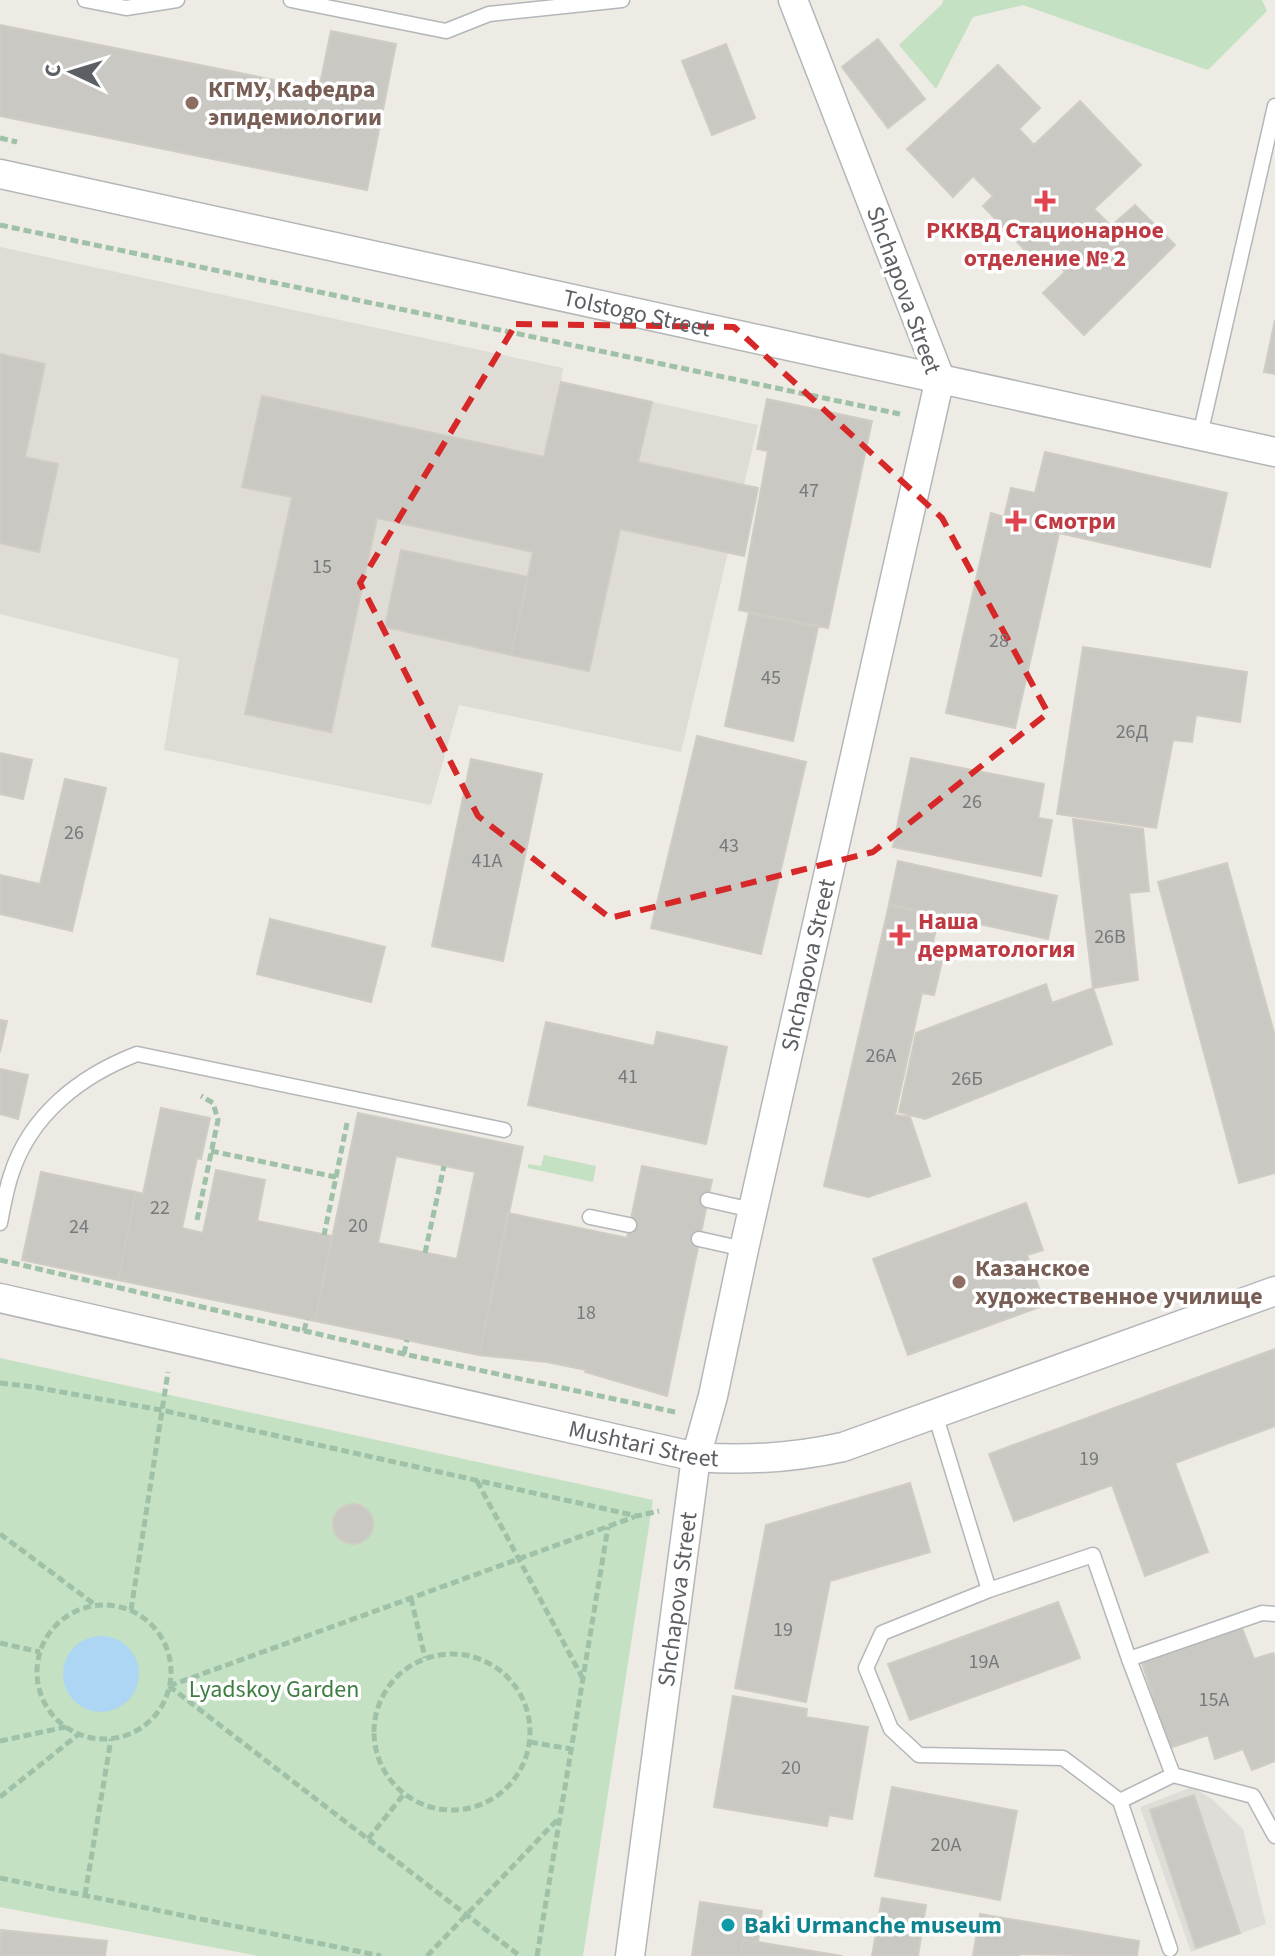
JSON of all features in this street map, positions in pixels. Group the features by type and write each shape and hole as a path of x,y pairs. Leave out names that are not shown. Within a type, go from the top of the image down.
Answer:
{"street":[{"name":"Shchapova Street","path":"630,1956 696,1457 713,1396 752,1210 940,378 793,0"},
{"name":"Tolstogo Street","path":"0,174 1275,452"},
{"name":"Mushtari Street","path":"0,1298 696,1457 739,1460 811,1454 843,1447 1275,1291"}],"lane":[{"path":"85,0 126,8 177,0"},
{"path":"291,0 446,31 489,14 622,0"},
{"path":"1200,435 1275,106"},
{"path":"0,1223 11,1175 35,1128 71,1090 93,1074 137,1054 504,1130"},
{"path":"708,1200 752,1210"},
{"path":"590,1217 629,1225"},
{"path":"699,1239 744,1249"},
{"path":"935,1414 989,1590"},
{"path":"1170,1949 1120,1801 1063,1758 919,1755 891,1729 866,1668 882,1633 989,1590 1093,1555 1173,1775"},
{"path":"1129,1659 1262,1613 1275,1614"},
{"path":"1120,1801 1173,1775 1253,1796 1275,1836"}],"path":[{"path":"0,225 902,414"},
{"path":"195,1094 205,1097 217,1110 218,1120 197,1220"},
{"path":"324,1235 352,1098"},
{"path":"211,1151 336,1177"},
{"path":"425,1253 444,1166"},
{"path":"0,1260 404,1354 675,1412"},
{"path":"304,1331 307,1319"},
{"path":"404,1354 407,1340"},
{"path":"131,1610 168,1372"},
{"path":"0,1383 161,1410 637,1516"},
{"path":"477,1480 583,1678"},
{"path":"169,1686 608,1526 667,1510"},
{"path":"537,1956 608,1526"},
{"path":"0,1534 95,1605"},
{"path":"411,1598 425,1658"},
{"path":"95,1605 113,1605 131,1610 147,1620 163,1641 171,1668 164,1702 155,1716 142,1727 111,1739 79,1734 50,1713 40,1694 37,1673 40,1652 48,1634 60,1620 76,1610 95,1605"},
{"path":"0,1643 40,1652"},
{"path":"448,1653 470,1655 492,1664 510,1678 522,1697 529,1719 530,1742 523,1765 510,1784 492,1799 470,1808 447,1810 424,1805 404,1794 388,1776 377,1755 374,1731 378,1708 388,1686 404,1669 425,1658 448,1653"},
{"path":"169,1686 520,1956"},
{"path":"0,1741 66,1727"},
{"path":"0,1797 79,1734"},
{"path":"85,1895 111,1739"},
{"path":"530,1742 571,1749"},
{"path":"368,1839 404,1794"},
{"path":"427,1956 560,1817"},
{"path":"0,1878 381,1956"}],"highlighted area":[{"path":"516,324 734,327 942,518 1048,713 873,852 610,918 478,816 360,583"}],"shaded area":[{"path":"0,247 563,368 561,382 758,425 681,752 459,705 431,805 164,750 179,659 0,614"},
{"path":"1192,1787 1212,1799 1243,1829 1266,1924 1191,1952 1140,1807"}],"green space":[{"path":"943,0 1262,0 1267,11 1208,70 1023,5 973,17 936,89 899,45"},
{"path":"544,1155 596,1166 593,1182 528,1168 528,1164 541,1166"},
{"name":"Lyadskoy Garden","path":"0,1358 653,1500 583,1956 258,1956 0,1907"}],"water":[{"path":"94,1636 108,1636 122,1642 133,1653 139,1674 137,1689 128,1701 116,1710 94,1712 80,1706 69,1695 63,1681 63,1667 69,1653 80,1642"}],"building":[{"name":"КГМУ, Кафедра эпидемиологии","path":"0,25 319,89 331,31 396,44 367,190 0,116"},
{"path":"878,39 925,99 888,128 842,67"},
{"path":"726,44 755,118 712,135 682,61"},
{"name":"РККВД Стационарное отделение № 2","path":"998,65 1040,108 1019,129 1034,145 1080,101 1141,165 1094,209 1111,226 1135,205 1175,245 1084,335 1043,293 1065,272 1046,251 1035,261 983,206 993,196 973,176 953,197 907,149"},
{"path":"1275,320 1275,374 1264,372"},
{"path":"0,354 45,364 25,457 58,464 39,552 0,543"},
{"path":"561,382 652,402 638,462 758,488 744,556 620,529 589,671 511,655 533,552 377,518 331,732 245,714 292,497 242,487 262,396 544,457"},
{"path":"767,399 872,421 828,628 739,610 768,451 757,449"},
{"path":"1045,452 1227,493 1210,567 1059,533 1015,728 946,713 991,513 1004,517 1011,488 1035,493"},
{"path":"401,550 528,577 511,655 385,627"},
{"path":"749,613 818,627 793,741 725,726"},
{"path":"1083,647 1247,672 1240,722 1196,715 1192,742 1173,740 1156,828 1057,814"},
{"path":"697,736 806,762 761,954 651,928"},
{"path":"0,753 32,760 23,799 0,794"},
{"path":"911,758 1044,784 1038,818 1052,820 1041,876 893,847"},
{"path":"471,759 542,774 503,961 432,946"},
{"path":"65,779 106,788 72,931 0,914 0,875 40,884"},
{"path":"1073,819 1143,829 1149,891 1129,893 1138,980 1093,988"},
{"path":"898,861 1057,896 1048,939 889,904"},
{"path":"1227,863 1275,1036 1275,1173 1239,1183 1158,882"},
{"path":"889,905 939,917 931,950 944,953 934,995 922,993 895,1115 910,1117 930,1176 868,1197 824,1186"},
{"path":"270,919 385,947 371,1002 257,974"},
{"path":"1046,984 1052,1003 1093,988 1112,1044 925,1119 899,1112 916,1033"},
{"path":"0,1020 7,1021 0,1052"},
{"path":"546,1022 654,1046 657,1032 727,1047 706,1144 528,1105"},
{"path":"0,1069 28,1075 18,1119 0,1114"},
{"path":"161,1108 210,1118 201,1159 197,1158 182,1228 203,1233 216,1170 265,1180 257,1221 332,1236 315,1321 118,1280 136,1192 143,1194"},
{"path":"358,1113 523,1147 479,1355 315,1321","holes":["396,1156 475,1172 457,1259 378,1243"]},
{"path":"642,1166 712,1180 667,1396 586,1370 547,1362 479,1355 508,1213 627,1238"},
{"path":"41,1172 136,1192 118,1280 22,1260"},
{"name":"Казанское художественное училище","path":"1026,1203 1043,1250 1027,1255 1045,1305 908,1355 873,1259"},
{"path":"1275,1349 1275,1426 1175,1463 1208,1552 1145,1576 1112,1485 1014,1521 989,1454"},
{"path":"910,1483 930,1552 830,1581 806,1702 735,1688 766,1525"},
{"path":"353,1504 367,1510 373,1524 367,1538 353,1544 339,1538 333,1524 339,1510"},
{"path":"1058,1602 1080,1658 910,1720 888,1664"},
{"path":"1242,1628 1254,1659 1273,1653 1275,1657 1275,1761 1252,1770 1243,1749 1215,1759 1208,1735 1170,1748 1142,1663"},
{"path":"733,1696 807,1709 806,1717 868,1727 852,1819 829,1815 827,1826 714,1807"},
{"path":"892,1787 1017,1811 1000,1900 875,1876"},
{"path":"1194,1795 1240,1933 1196,1948 1150,1810"},
{"path":"882,1898 926,1905 918,1956 872,1956"},
{"name":"Baki Urmanche museum","path":"700,1902 762,1911 758,1942 743,1940 741,1956 692,1956"},
{"path":"980,1914 1139,1941 1137,1956 973,1956"},
{"path":"1,1930 107,1941 105,1956 0,1956"},
{"path":"743,1940 758,1942 842,1956 741,1956"}],"place":[{"name":"КГМУ, Кафедра эпидемиологии","path":"192,103"},
{"name":"РККВД Стационарное отделение № 2","path":"1045,201"},
{"name":"Смотри","path":"1016,521"},
{"name":"Наша дерматология","path":"900,935"},
{"name":"Казанское художественное училище","path":"959,1282"},
{"name":"Baki Urmanche museum","path":"728,1925"}]}
